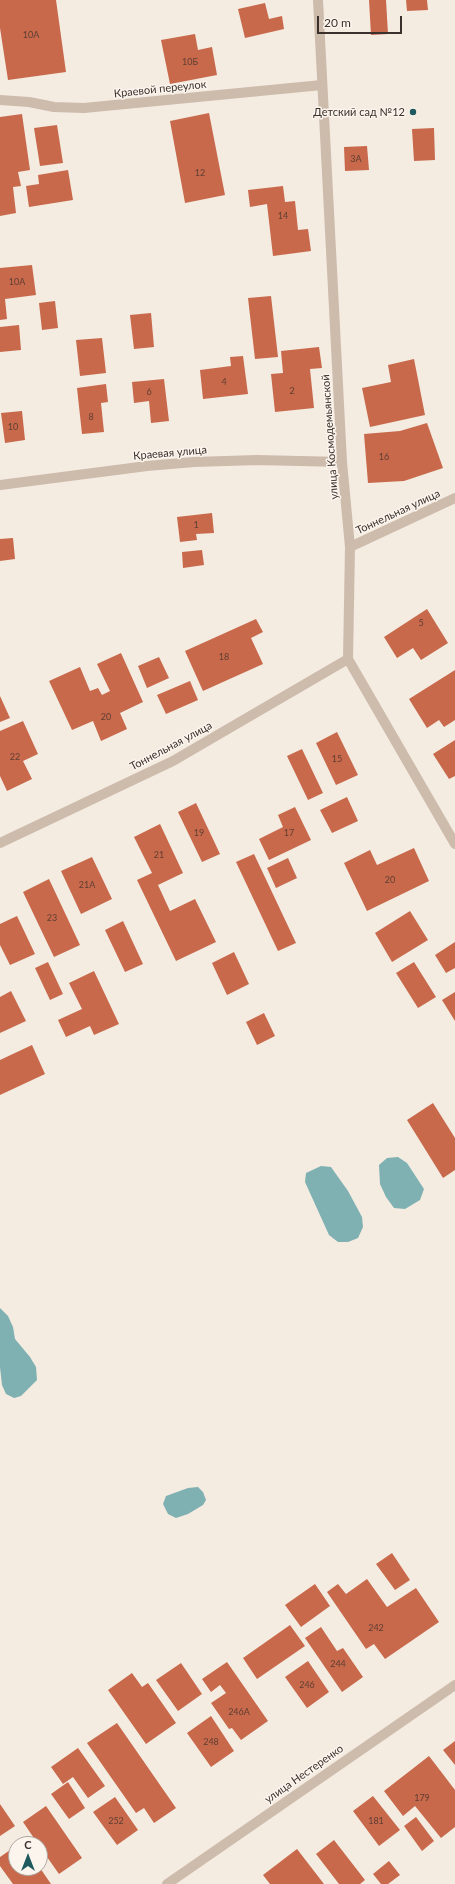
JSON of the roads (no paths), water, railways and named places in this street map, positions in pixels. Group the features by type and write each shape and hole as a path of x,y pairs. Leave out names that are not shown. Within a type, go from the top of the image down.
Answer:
{"street":[{"name":"улица Космодемьянской","path":"318,0 342,462 350,547 348,659"},
{"name":"Краевой переулок","path":"0,100 29,102 54,107 84,108 322,85"},
{"name":"Краевая улица","path":"0,485 146,466 194,462 257,460 342,462"},
{"name":"Тоннельная улица","path":"350,547 455,498"},
{"name":"Тоннельная улица","path":"0,843 173,761 348,659"},
{"path":"348,659 455,844"},
{"name":"улица Нестеренко","path":"167,1884 455,1685"}],"water":[{"path":"398,1157 407,1163 424,1189 420,1200 405,1209 394,1208 386,1197 380,1184 379,1165 387,1158"},
{"path":"321,1166 331,1167 348,1191 362,1217 363,1227 358,1238 348,1242 338,1242 329,1235 305,1182 306,1173"},
{"path":"0,1308 8,1316 13,1327 15,1339 36,1367 37,1380 21,1396 14,1398 6,1394 2,1385 0,1367"},
{"path":"198,1487 203,1492 206,1500 203,1505 188,1514 176,1518 168,1514 163,1504 166,1496 188,1488"}],"place":[{"name":"Детский сад №12","path":"413,112"}]}
